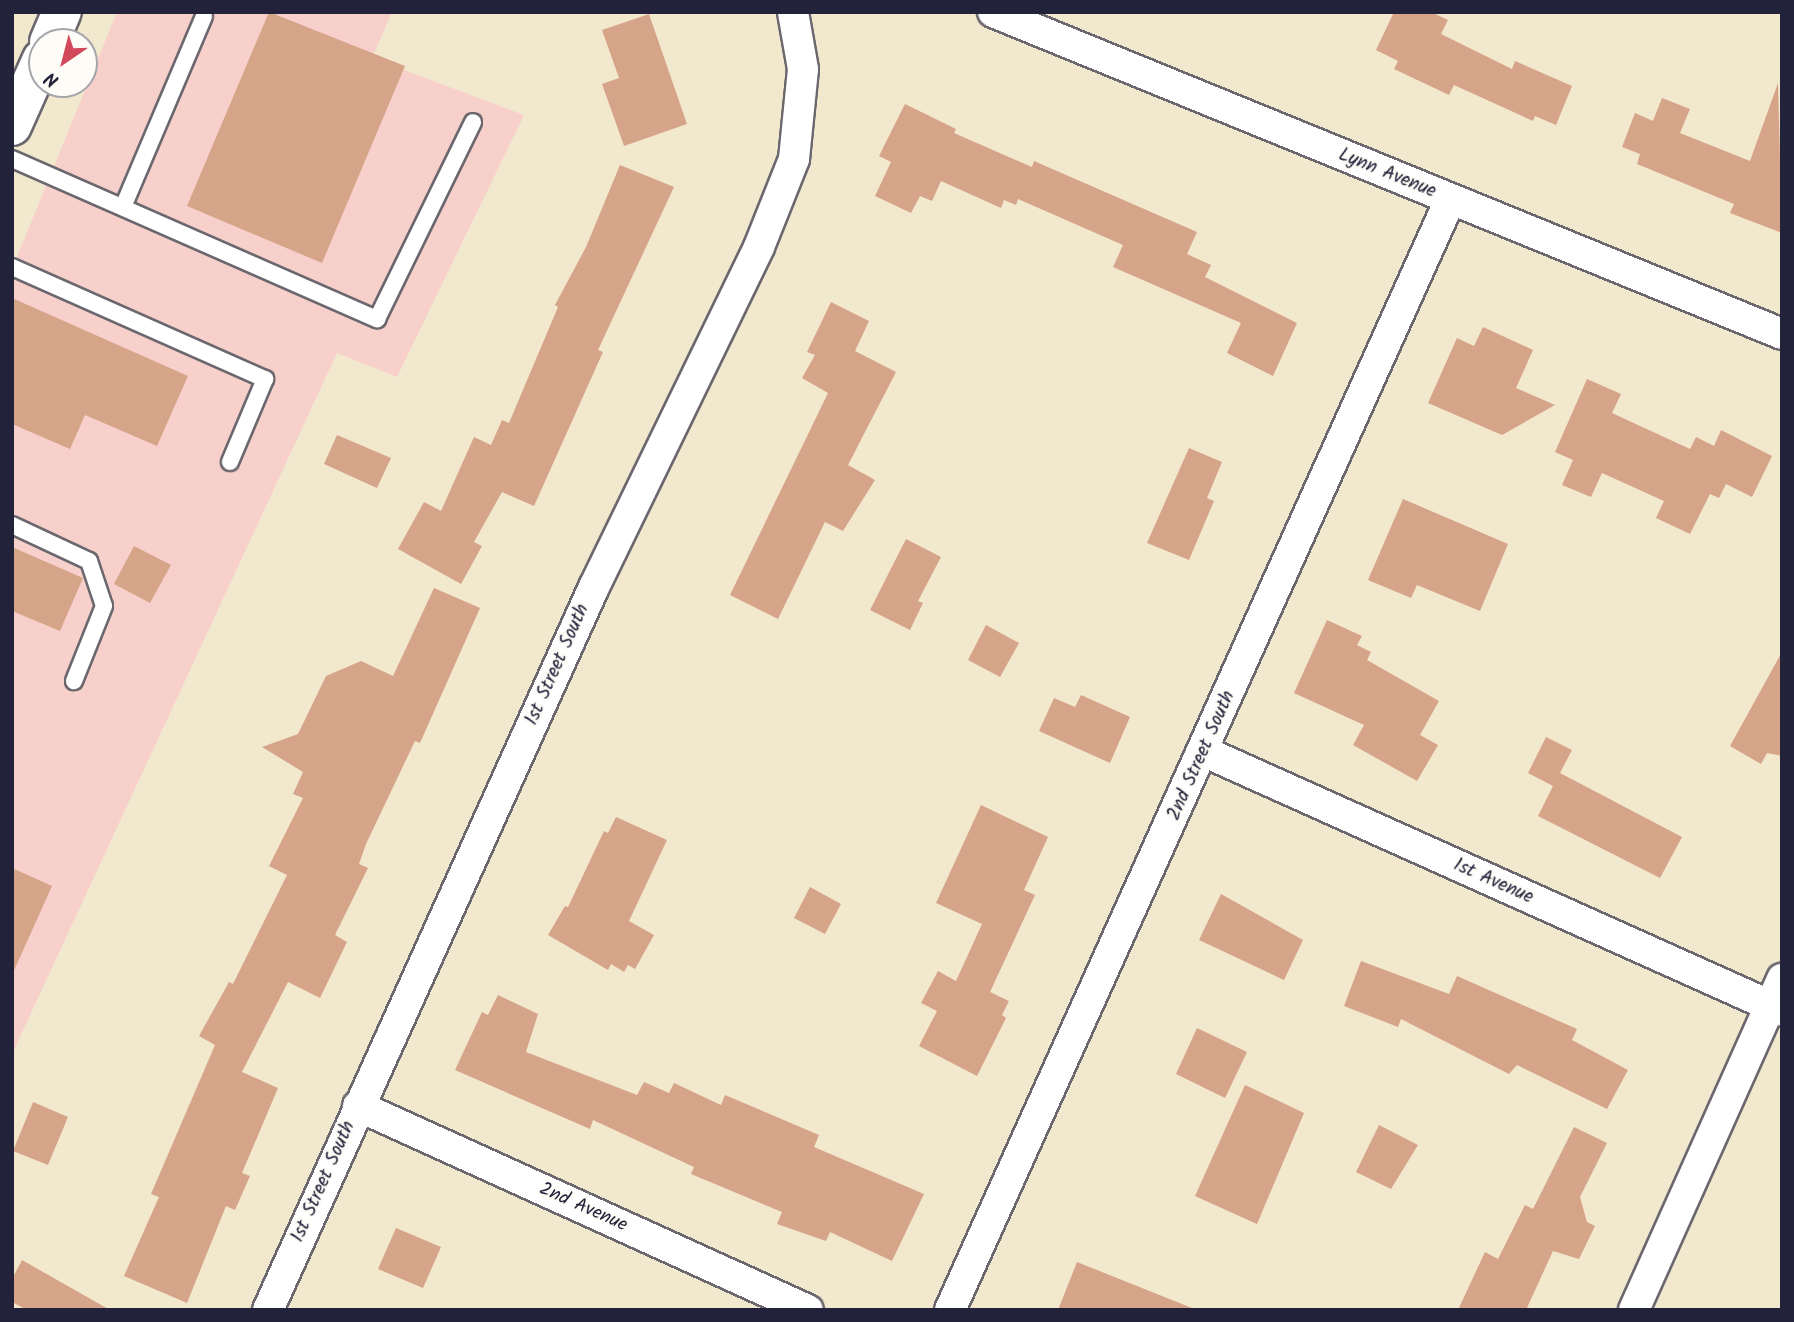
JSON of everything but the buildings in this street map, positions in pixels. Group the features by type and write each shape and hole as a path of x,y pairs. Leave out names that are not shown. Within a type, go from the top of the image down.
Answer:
{"main road":[{"path":"12,126 28,90"}],"street":[{"name":"1st Street South","path":"268,1310 594,586 779,197 794,159 803,69 793,12"},
{"name":"Lynn Avenue","path":"993,12 1782,334"},
{"name":"2nd Street South","path":"950,1310 1205,752 1450,200"},
{"name":"1st Avenue","path":"1205,752 1776,1009"},
{"path":"1634,1310 1776,1009 1782,979"},
{"name":"2nd Avenue","path":"358,1106 808,1310"}],"lane":[{"path":"123,207 204,16"},
{"path":"12,159 377,319 473,122"},
{"path":"12,267 265,379 230,462"},
{"path":"12,525 89,561 104,606 74,681"}],"shaded area":[{"path":"117,12 392,12 372,58 524,115 397,377 337,353 12,1054 12,269 82,98 98,98 98,59"}]}
